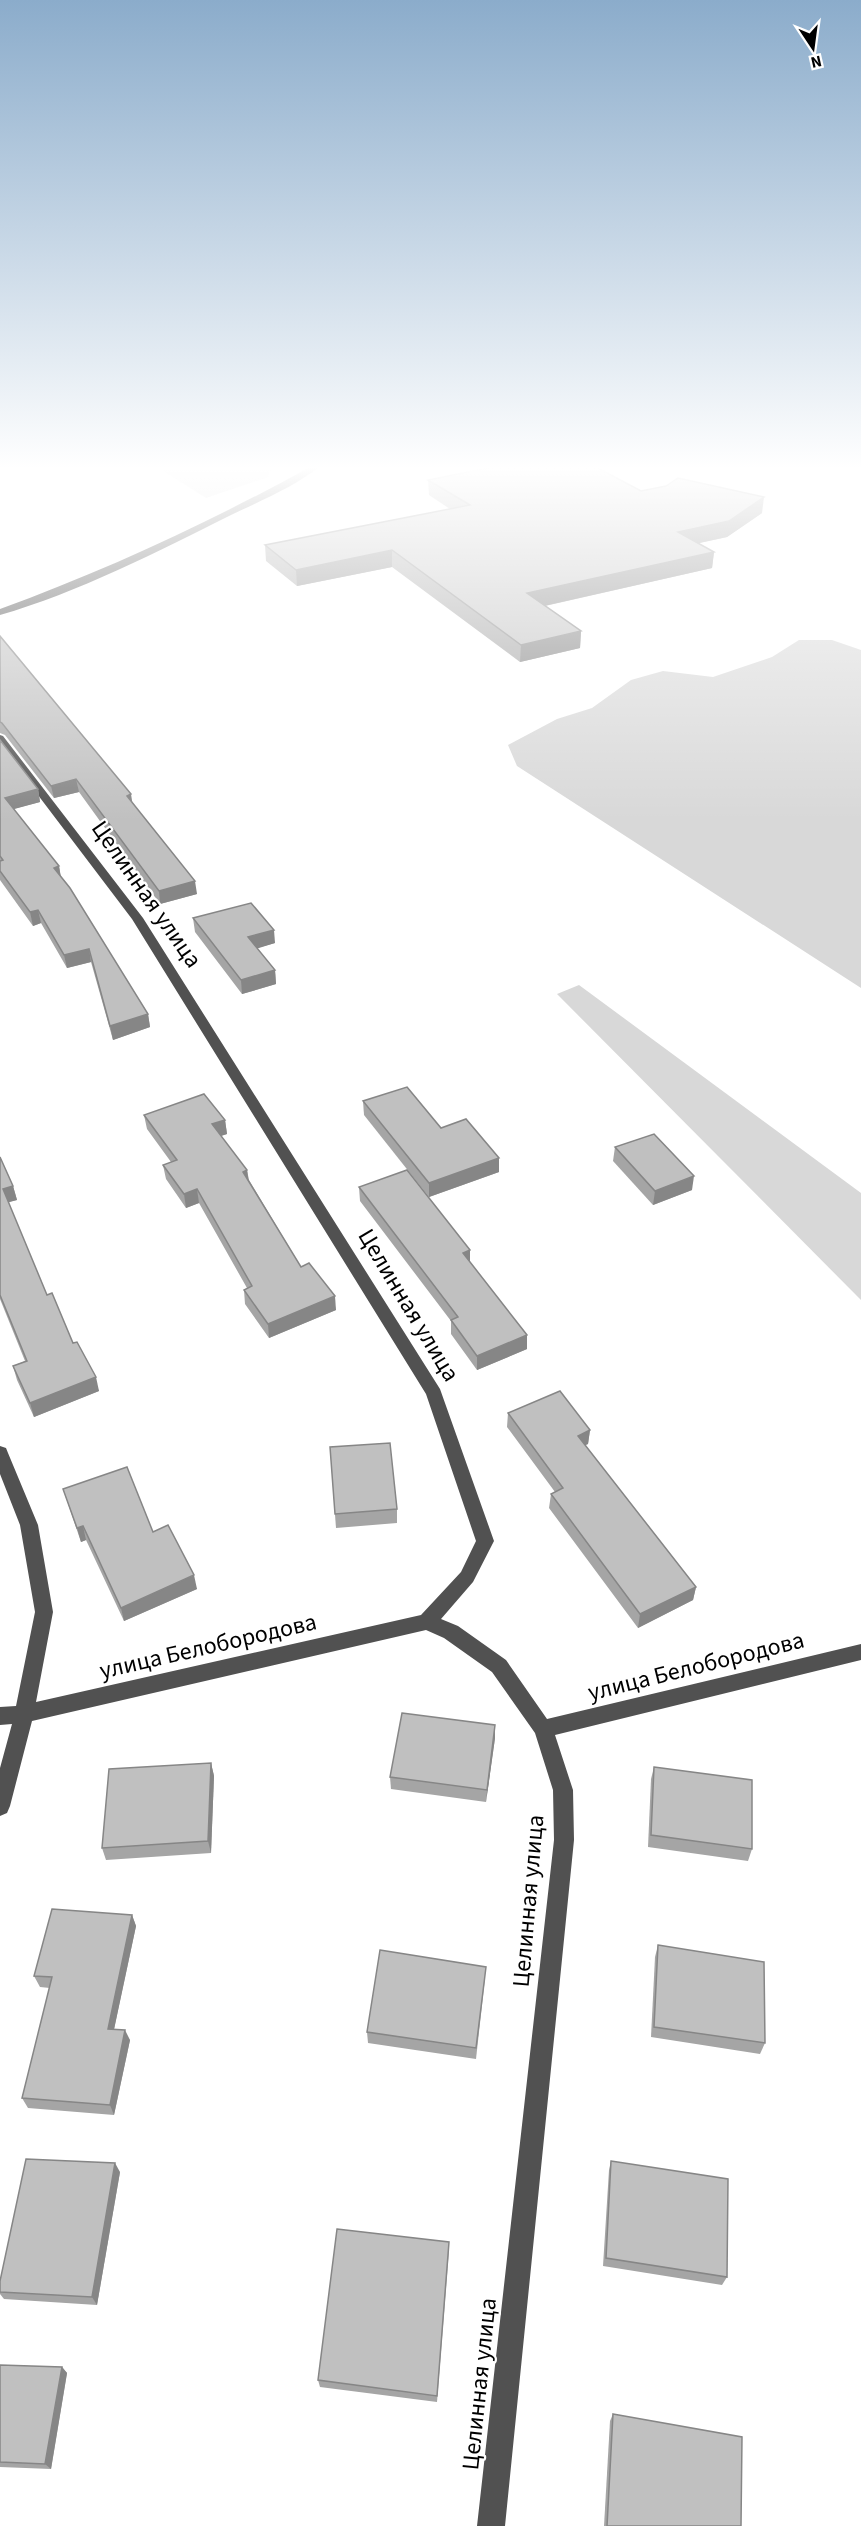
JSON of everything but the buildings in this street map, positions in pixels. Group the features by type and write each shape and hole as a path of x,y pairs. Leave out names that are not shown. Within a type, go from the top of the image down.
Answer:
{"street":[{"path":"0,612 74,585"},
{"name":"Целинная улица","path":"0,738 136,918 434,1393 485,1541 467,1577 428,1622 451,1632 499,1666 543,1729 563,1790 564,1840 491,2526"},
{"path":"0,1453 29,1525 45,1612 24,1714 0,1806"},
{"name":"улица Белобородова","path":"0,1716 24,1714 428,1622"},
{"name":"улица Белобородова","path":"543,1729 861,1653"}],"shaded area":[{"path":"799,640 832,640 861,650 861,988 517,766 508,745 557,719 592,708 631,680 663,671 713,677 772,657"},
{"path":"579,985 861,1193 861,1300 557,994"}]}
